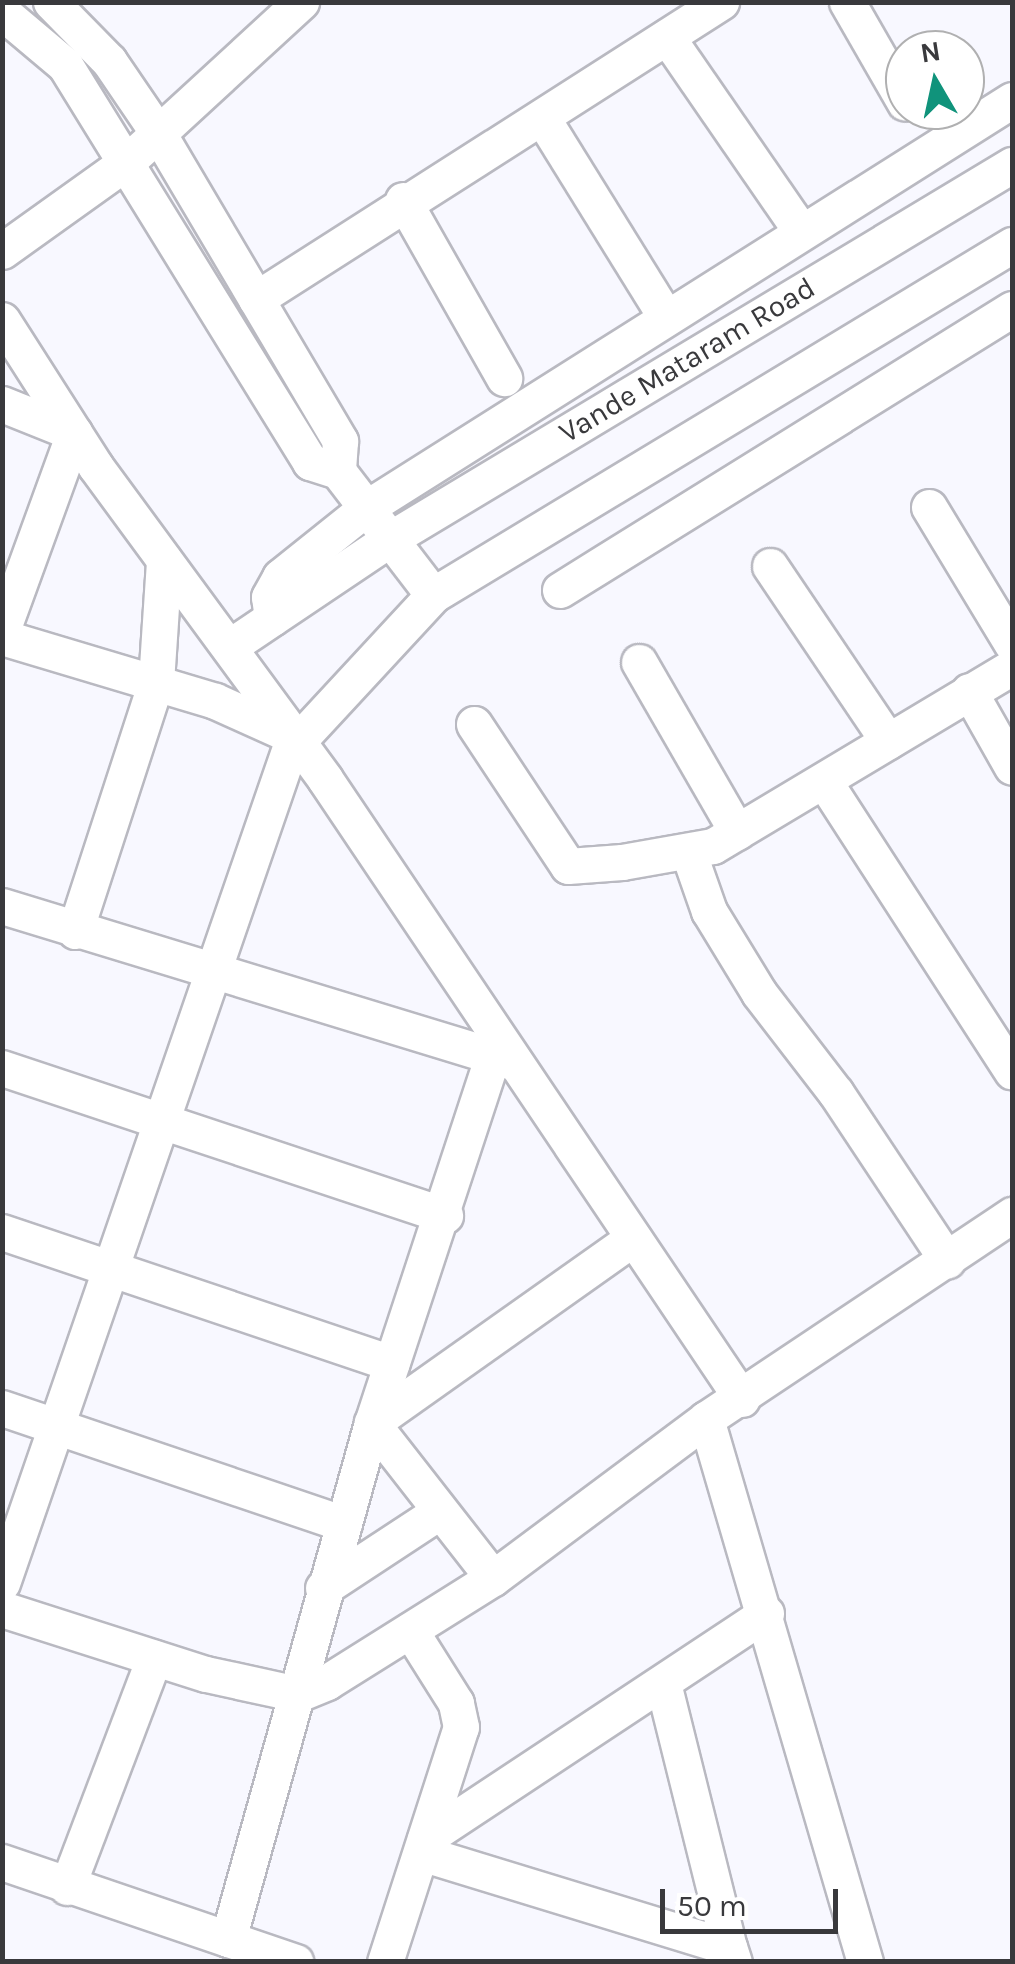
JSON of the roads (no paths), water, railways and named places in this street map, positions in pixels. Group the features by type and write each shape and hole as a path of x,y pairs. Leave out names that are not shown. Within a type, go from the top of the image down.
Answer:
{"street":[{"path":"51,2 109,61 158,134 340,441 338,471"},
{"path":"2,251 129,160 301,2"},
{"path":"256,299 403,200 543,119 721,2"},
{"path":"847,2 885,68"},
{"path":"2,12 65,65 129,160 310,462 338,471 366,508 377,548 433,595"},
{"path":"667,37 800,230"},
{"path":"272,618 270,597 280,577 366,508 930,147 1012,100"},
{"path":"543,119 665,316"},
{"path":"920,130 930,147"},
{"name":"Vande Mataram Road","path":"229,647 377,548 1012,165"},
{"path":"403,200 504,378"},
{"path":"2,1583 164,1120 211,972 296,738 433,595 1012,245"},
{"path":"560,590 1012,309"},
{"path":"2,320 74,433 296,738 505,1060 742,1398"},
{"path":"2,404 74,433"},
{"path":"74,433 2,634 156,682 296,738"},
{"path":"929,507 1012,644"},
{"path":"75,931 156,682 164,560"},
{"path":"770,566 888,741"},
{"path":"638,662 737,832"},
{"path":"474,724 568,866 688,851 737,832 1012,666"},
{"path":"969,691 1012,766"},
{"path":"824,781 1012,1072"},
{"path":"688,851 709,911 759,993 836,1093 947,1260"},
{"path":"2,906 505,1060"},
{"path":"228,1939 372,1423 445,1214 505,1060"},
{"path":"2,1068 445,1214"},
{"path":"2,1609 154,1658 298,1694 492,1578 706,1419 1012,1215"},
{"path":"2,1232 392,1364"},
{"path":"372,1423 633,1238"},
{"path":"2,1408 344,1524"},
{"path":"706,1419 766,1613 865,1962"},
{"path":"372,1423 492,1578"},
{"path":"324,1588 440,1511"},
{"path":"423,1846 766,1613"},
{"path":"385,1962 461,1727 456,1704 410,1630"},
{"path":"67,1887 154,1658"},
{"path":"663,1683 732,1954"},
{"path":"423,1846 732,1954"},
{"path":"2,1862 294,1962"}]}
